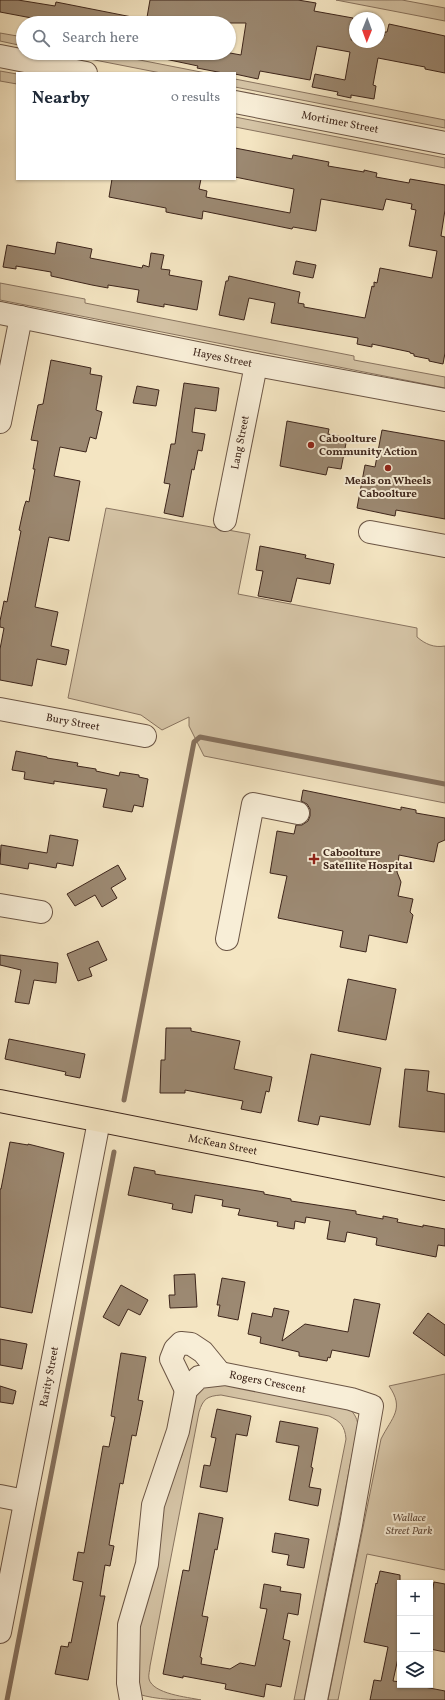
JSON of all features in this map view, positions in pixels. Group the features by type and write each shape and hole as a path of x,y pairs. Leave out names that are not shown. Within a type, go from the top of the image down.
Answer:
{"main road":[{"name":"McKean Street","path":"0,1101 445,1189"}],"street":[{"path":"0,56 16,59"},
{"path":"20,60 81,72"},
{"name":"Mortimer Street","path":"236,102 445,143"},
{"path":"0,422 10,315"},
{"name":"Hayes Street","path":"10,315 256,365 445,400"},
{"name":"Lang Street","path":"225,520 256,365"},
{"path":"370,532 445,546"},
{"name":"Bury Street","path":"0,709 145,736"},
{"path":"227,939 253,804 298,813"},
{"path":"0,905 41,912"},
{"name":"Rarity Street","path":"0,1632 99,1121"},
{"path":"131,1700 128,1684 129,1625 147,1564 153,1505 178,1431 186,1390 171,1359 175,1349 182,1343 192,1344 203,1352 221,1374"},
{"name":"Rogers Crescent","path":"186,1390 199,1377 221,1374 351,1399 372,1406 351,1525 316,1700"},
{"path":"0,1496 25,1501"}],"green space":[{"path":"336,0 402,0 445,8 445,21"},
{"path":"0,33 16,36 16,44 0,41"},
{"path":"95,60 140,60 201,72 156,72"},
{"path":"0,71 16,74 16,84 0,81"},
{"path":"236,79 445,120 445,128 236,87"},
{"path":"236,117 445,158 445,168 236,127"},
{"path":"0,283 85,299 85,303 354,356 354,360 445,377 445,388 0,300"},
{"path":"106,508 250,534 238,594 417,628 417,637 423,642 433,646 445,646 445,803 204,756 189,726 189,717 162,730 141,715 68,698"},
{"name":"Wallace Street Park","path":"445,1374 445,1570 367,1554 338,1700 328,1700 381,1439 395,1413 396,1401 389,1386"},
{"path":"210,1380 348,1407 352,1411 358,1425 304,1700 294,1700 346,1439 343,1427 339,1422 329,1416 221,1395 212,1396 206,1399 199,1412 149,1676 152,1684 157,1688 171,1694 201,1700 160,1699 138,1694 136,1639 167,1490 182,1455 194,1394"}],"building":[{"path":"0,0 18,0 55,6 56,2 127,16 21,16 0,12"},
{"path":"150,0 298,0 316,3 314,11 349,17 349,48 385,48 385,32 387,32 389,24 445,36 445,73 425,69 425,67 378,58 373,85 376,86 374,99 351,95 351,98 337,95 338,92 312,87 315,74 345,80 350,52 317,46 310,80 260,71 258,79 236,74 236,72 218,72 170,60 236,60 236,54 241,55 246,23 236,23 236,16 147,16"},
{"path":"236,148 292,159 293,155 329,162 328,166 364,172 364,170 377,173 376,177 409,183 410,179 445,185 445,210 441,236 445,237 445,353 443,364 414,356 414,354 410,352 372,344 372,347 357,344 358,338 271,323 275,303 249,298 244,320 219,315 226,281 228,281 229,276 300,292 298,303 304,304 304,307 365,318 372,286 374,287 374,282 377,283 380,268 432,278 437,251 409,246 416,210 411,209 412,204 386,199 383,210 321,199 316,231 293,227 292,229 203,211 202,219 166,212 166,208 109,197 112,180 201,180 199,189 207,191 206,197 290,213 294,189 236,177"},
{"path":"57,242 92,249 90,258 142,268 143,265 149,267 151,253 164,255 161,269 170,270 169,275 202,281 197,310 164,304 164,307 137,302 139,290 108,285 108,288 51,276 51,272 16,266 16,269 3,267 7,245 55,254"},
{"path":"296,261 316,265 313,278 293,274"},
{"path":"51,360 91,368 90,374 102,376 96,410 102,412 96,439 90,437 86,452 60,447 54,476 80,481 69,541 49,537 35,607 58,612 51,646 69,650 66,665 37,659 32,686 0,680 0,649 4,628 0,627 0,621 4,601 7,602 21,531 19,530 24,507 26,501 29,502 38,441 31,440 38,405 43,404"},
{"path":"184,383 219,388 216,411 195,408 192,432 205,434 202,451 198,450 194,470 192,469 183,517 164,513 170,484 164,483 171,444 175,444"},
{"path":"137,386 159,390 156,406 133,403"},
{"path":"287,421 329,429 328,434 347,438 341,469 328,467 326,475 280,466"},
{"path":"382,430 445,441 445,519 396,510 395,516 357,508 365,465 375,467"},
{"path":"260,546 306,555 305,558 334,564 330,584 297,578 291,602 258,596 263,571 256,570"},
{"path":"16,751 78,763 77,766 96,769 96,771 119,776 120,772 139,775 139,777 148,779 143,807 134,805 132,812 103,807 107,789 54,781 54,784 24,779 25,772 12,770"},
{"path":"303,790 401,810 401,807 416,810 416,813 445,818 445,840 438,843 434,862 399,855 397,872 401,882 398,896 413,899 410,912 413,915 407,943 369,935 366,952 340,947 343,931 278,918 287,876 270,873 277,831 294,834 296,825 302,825 308,821 310,809 307,804 301,801"},
{"path":"50,835 78,840 73,866 57,863 56,868 29,863 28,869 0,864 1,845 47,853"},
{"path":"118,865 126,879 111,888 117,898 102,907 95,895 75,906 67,894"},
{"path":"98,941 107,960 89,968 92,976 78,981 67,954"},
{"path":"0,955 58,963 56,983 34,980 29,1004 15,1002 21,970 0,965"},
{"path":"348,979 396,989 386,1040 338,1031"},
{"path":"166,1028 191,1028 191,1031 240,1041 234,1069 272,1077 269,1092 266,1091 261,1113 241,1109 243,1101 185,1090 185,1093 160,1093 161,1060 165,1060"},
{"path":"9,1039 85,1054 80,1078 65,1075 66,1072 5,1059"},
{"path":"311,1054 381,1068 370,1125 320,1116 318,1125 298,1121"},
{"path":"405,1069 429,1071 427,1091 445,1094 445,1132 399,1127"},
{"path":"10,1142 28,1144 64,1153 32,1313 0,1307 0,1189"},
{"path":"134,1167 155,1171 155,1174 264,1192 264,1194 291,1199 291,1201 356,1211 356,1214 383,1219 383,1216 398,1219 397,1222 423,1227 423,1225 445,1229 445,1246 438,1245 436,1257 376,1245 377,1238 347,1232 345,1242 327,1239 330,1221 306,1217 305,1223 295,1221 294,1229 277,1226 278,1222 238,1215 240,1209 222,1206 223,1200 195,1195 192,1213 172,1209 173,1204 128,1195"},
{"path":"195,1274 197,1307 170,1308 169,1295 175,1295 174,1275"},
{"path":"222,1278 245,1282 238,1320 218,1316 220,1305 217,1305"},
{"path":"121,1285 148,1300 140,1315 128,1309 119,1326 103,1317"},
{"path":"354,1299 380,1304 369,1357 332,1350 330,1358 328,1357 327,1361 299,1356 299,1352 260,1343 261,1337 248,1334 252,1313 272,1317 274,1308 289,1311 282,1341 305,1324 348,1332"},
{"path":"428,1313 445,1325 445,1356 413,1333"},
{"path":"0,1339 27,1344 22,1369 0,1365"},
{"path":"121,1353 146,1357 138,1400 143,1401 136,1436 132,1435 123,1484 120,1483 109,1545 114,1546 110,1566 105,1565 100,1596 105,1596 88,1680 55,1674 61,1646 68,1647 69,1642 71,1643 83,1582 73,1580 78,1552 84,1553 103,1446 109,1447 115,1417 111,1416"},
{"path":"0,1386 16,1391 13,1404 0,1402"},
{"path":"217,1409 251,1416 247,1436 236,1434 227,1492 200,1487 204,1465 210,1466 216,1438 211,1437"},
{"path":"280,1421 318,1428 309,1487 321,1489 318,1506 289,1500 299,1446 276,1442"},
{"path":"199,1513 223,1518 217,1550 215,1549 202,1616 208,1617 200,1657 202,1658 201,1664 230,1669 240,1663 255,1666 267,1609 260,1608 264,1584 281,1587 280,1591 301,1594 298,1615 288,1613 283,1639 290,1641 281,1687 266,1684 264,1697 225,1689 226,1684 163,1674 183,1570 189,1571"},
{"path":"275,1533 309,1539 304,1568 287,1565 289,1555 272,1552"},
{"path":"380,1571 400,1575 400,1580 397,1580 397,1663 393,1681 397,1682 397,1688 430,1688 445,1691 445,1700 370,1700 374,1680 381,1681 388,1647 364,1642 376,1583 377,1584"},
{"path":"434,1582 445,1584 445,1652 433,1650"}],"waterway":[{"path":"124,1100 194,742 200,737 445,784"},
{"path":"7,1700 114,1152"}],"place":[{"name":"Caboolture Community Action","path":"311,445"},
{"name":"Meals on Wheels Caboolture","path":"388,468"},
{"name":"Caboolture Satellite Hospital","path":"314,859"}]}
